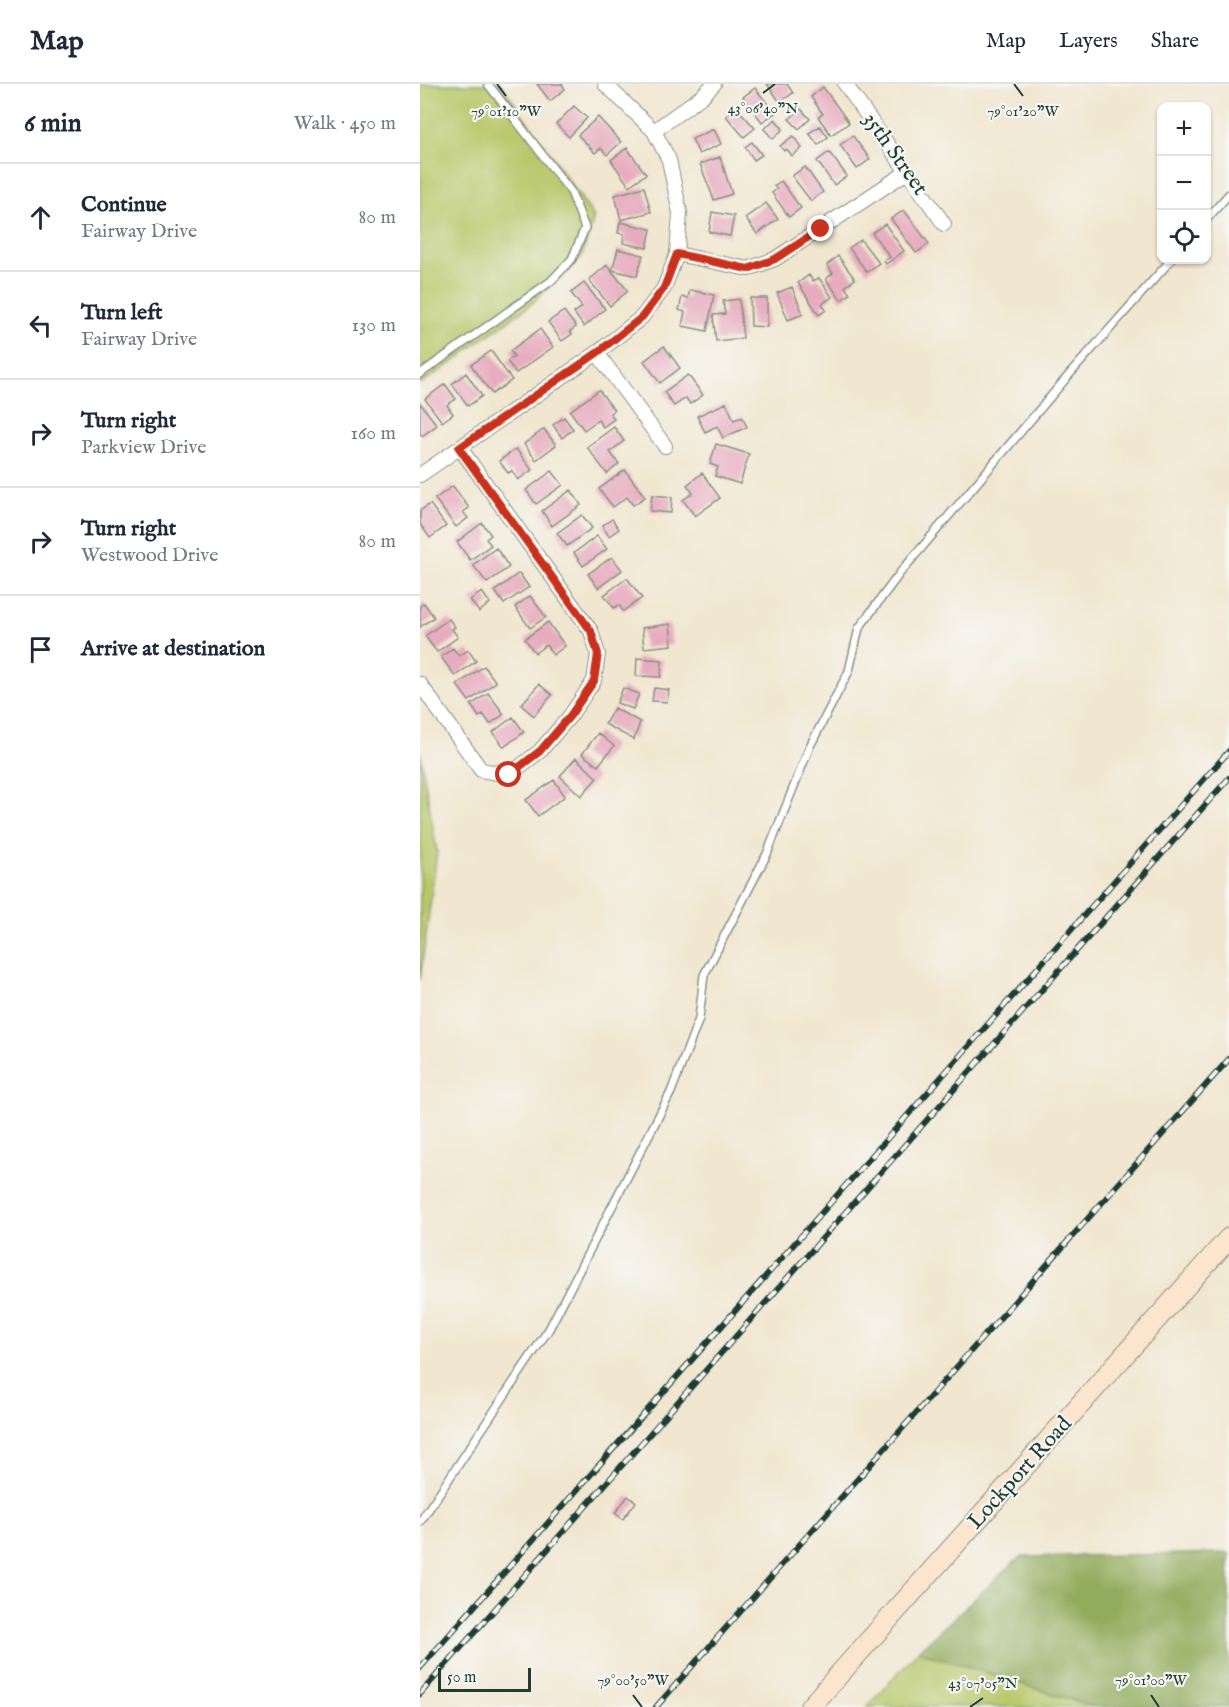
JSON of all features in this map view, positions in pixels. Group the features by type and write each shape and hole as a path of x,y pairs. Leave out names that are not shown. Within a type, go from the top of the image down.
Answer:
{"street":[{"path":"420,475 597,353 642,317 664,288 677,254 680,213 669,160 654,131 605,84"},
{"path":"654,131 702,96 714,84"},
{"name":"35th Street","path":"849,85 944,224"},
{"path":"677,254 748,269 775,259 907,172"},
{"path":"597,353 665,446"},
{"path":"420,684 481,770 509,775 540,751 570,716 594,681 598,654 591,631 459,448"},
{"name":"Lockport Road","path":"810,1707 1229,1238"}],"lane":[{"path":"420,374 551,281 572,259 585,228 571,192 488,84"},
{"path":"1211,214 1229,194"},
{"path":"420,1522 549,1329 671,1092 699,1018 704,975 767,854 810,746 849,671 859,628 900,573 1061,384 1167,264"}],"green space":[{"path":"420,84 501,84 594,217 582,256 530,305 420,384"},
{"path":"420,752 437,852 420,980"},
{"path":"1229,1553 1229,1707 1094,1707 918,1651 1020,1557"},
{"path":"918,1651 1094,1707 867,1707"}],"building":[{"path":"537,84 562,84 565,89 550,101"},
{"path":"767,84 787,84 793,93 780,102"},
{"path":"823,87 849,123 831,135 818,117 823,114 811,97"},
{"path":"755,88 775,113 762,122 743,97"},
{"path":"574,106 587,118 569,137 556,124"},
{"path":"736,107 755,128 744,137 726,116"},
{"path":"801,109 810,119 799,129 789,119"},
{"path":"598,117 621,142 607,155 601,148 595,153 578,135"},
{"path":"775,119 783,129 773,139 764,129"},
{"path":"820,126 828,137 818,145 809,133"},
{"path":"714,129 721,144 699,154 692,139"},
{"path":"793,136 802,148 792,156 787,149 784,151 780,146"},
{"path":"853,136 870,159 857,169 840,145"},
{"path":"752,142 762,155 754,160 745,147"},
{"path":"627,148 646,174 629,186 611,160"},
{"path":"829,152 847,176 834,185 817,161"},
{"path":"720,157 732,194 714,200 700,164"},
{"path":"805,167 823,192 811,201 792,176"},
{"path":"781,181 801,208 789,217 772,193 777,189 774,186"},
{"path":"644,187 651,212 621,220 615,195"},
{"path":"766,203 778,219 757,234 745,218"},
{"path":"904,210 929,244 916,253 891,219"},
{"path":"712,212 734,216 730,236 709,232"},
{"path":"620,222 651,229 647,248 623,243 624,234 618,233"},
{"path":"885,224 904,251 886,264 884,261 890,257 872,233"},
{"path":"861,240 879,263 867,272 849,248"},
{"path":"618,249 643,255 637,276 612,270"},
{"path":"838,256 855,279 845,287 850,294 841,300 826,279 833,273 827,265"},
{"path":"607,265 628,291 610,306 589,280"},
{"path":"809,275 813,281 819,278 832,297 822,304 826,310 819,315 798,283"},
{"path":"584,283 605,309 584,327 574,313 582,307 571,293"},
{"path":"792,287 803,314 788,320 777,293"},
{"path":"690,290 714,295 707,331 682,326 685,312 679,310 682,297 688,298"},
{"path":"750,298 767,298 767,327 751,326"},
{"path":"739,299 743,338 716,341 713,315 725,314 723,301"},
{"path":"564,311 576,327 570,331 572,334 562,341 548,322"},
{"path":"540,329 553,347 516,373 507,361 514,356 510,351"},
{"path":"664,346 680,368 660,383 644,361"},
{"path":"491,351 512,380 492,394 471,365"},
{"path":"466,373 482,396 468,406 452,384"},
{"path":"688,375 703,395 690,404 686,398 674,406 664,392"},
{"path":"445,384 456,399 447,405 453,414 442,422 425,399"},
{"path":"599,390 614,410 610,413 614,419 603,427 598,420 584,430 570,411"},
{"path":"420,403 437,425 422,436 420,433"},
{"path":"726,403 734,420 742,417 747,427 723,438 717,426 705,432 697,416"},
{"path":"564,417 573,429 562,438 553,425"},
{"path":"614,427 624,441 610,452 619,464 607,474 587,447"},
{"path":"544,429 556,445 536,460 524,444"},
{"path":"716,444 749,454 740,484 715,476 718,467 710,464"},
{"path":"516,449 532,470 518,480 512,471 508,473 499,461"},
{"path":"625,470 645,497 633,505 627,497 613,507 599,489"},
{"path":"552,471 563,485 536,504 526,490"},
{"path":"702,473 720,498 695,516 683,500 693,493 687,485"},
{"path":"453,486 469,508 463,512 468,518 456,527 435,499"},
{"path":"571,490 581,505 552,526 542,511"},
{"path":"652,495 672,497 671,513 650,511"},
{"path":"430,504 446,526 430,538 420,524 420,511"},
{"path":"582,515 592,528 567,546 557,533"},
{"path":"612,519 619,529 609,536 602,526"},
{"path":"482,523 491,535 486,539 491,545 470,560 457,542"},
{"path":"597,536 607,549 583,566 574,553"},
{"path":"496,548 509,567 487,583 473,565"},
{"path":"612,557 622,570 598,588 588,574"},
{"path":"519,573 529,587 504,604 495,591"},
{"path":"627,578 642,598 623,611 619,605 614,608 604,595"},
{"path":"482,592 490,603 479,612 470,600"},
{"path":"530,596 546,617 530,628 515,607"},
{"path":"424,603 434,617 420,627 420,606"},
{"path":"449,619 458,637 437,652 425,636"},
{"path":"548,622 565,646 553,655 546,645 535,653 525,639"},
{"path":"670,624 672,645 644,648 642,628"},
{"path":"453,648 459,656 468,650 476,661 455,676 441,657"},
{"path":"637,658 662,660 661,677 636,676"},
{"path":"484,666 496,682 469,701 457,685"},
{"path":"539,684 552,695 534,716 521,705"},
{"path":"623,688 639,694 633,709 617,703"},
{"path":"654,688 669,690 667,702 652,701"},
{"path":"488,693 504,714 490,724 483,714 479,717 471,705"},
{"path":"614,708 640,722 634,740 605,724"},
{"path":"513,717 524,732 504,747 493,732"},
{"path":"598,733 614,746 598,766 582,754"},
{"path":"576,758 597,778 581,796 560,776"},
{"path":"554,780 565,796 538,816 526,800"},
{"path":"628,1496 636,1502 623,1519 615,1513"}],"railway":[{"path":"420,1668 1229,751"},
{"path":"420,1694 1229,778"},
{"path":"656,1707 1229,1059"}],"route":[{"path":"509,775 540,751 570,716 594,681 598,654 591,631 459,448 597,353 642,317 664,288 677,254 748,269 775,259 821,229"}]}
